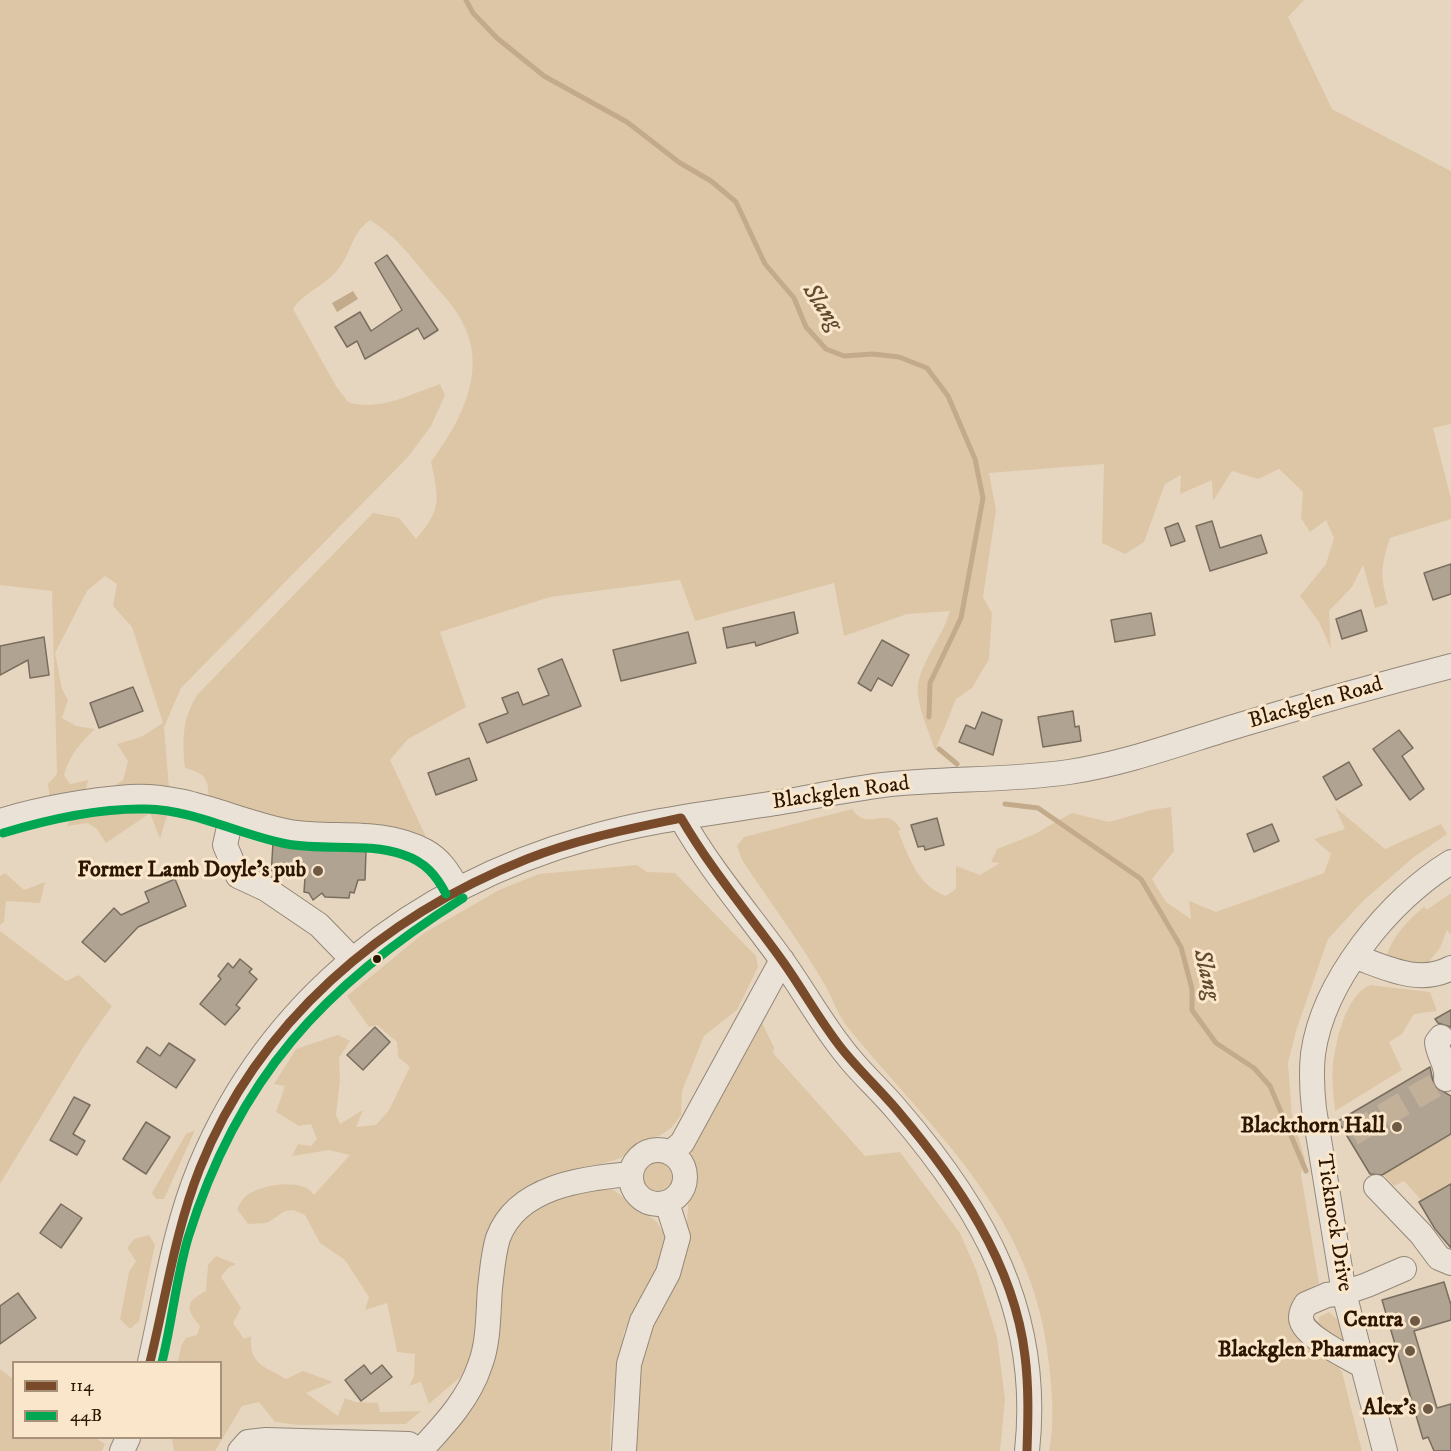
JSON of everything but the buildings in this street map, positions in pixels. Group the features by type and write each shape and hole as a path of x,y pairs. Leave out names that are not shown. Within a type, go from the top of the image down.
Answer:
{"street":[{"name":"Blackglen Road","path":"150,1361 176,1239 193,1185 216,1133 238,1093 288,1023 352,959 403,921 457,888 545,851 622,829 880,786 1034,776 1094,768 1451,666"},
{"path":"0,821 47,809 131,797 179,801 231,818 292,832 359,834 400,842 424,850 437,859 457,888"},
{"path":"231,818 225,845 238,876 266,889 319,925 352,959"},
{"path":"681,818 703,855 782,960 840,1047 896,1108 947,1173 979,1220 996,1253 1014,1299 1026,1351 1030,1396 1027,1451"},
{"name":"Ticknock Drive","path":"1385,1451 1344,1293 1311,1079 1313,1052 1322,1021 1336,989 1378,923 1427,876 1451,862"},
{"path":"1356,957 1399,974 1438,975 1451,968"},
{"path":"670,1153 682,1143 782,960"},
{"path":"1442,1037 1437,1042 1437,1049 1447,1069 1446,1078"},
{"path":"661,1150 677,1158 685,1174 681,1191 667,1203 649,1203 641,1198 635,1192 631,1174 633,1166 645,1153 661,1150"},
{"path":"240,1451 248,1442 266,1440 409,1444 419,1451 453,1414 481,1365 492,1266 499,1237 514,1213 534,1198 567,1182 631,1174"},
{"path":"1376,1186 1400,1198 1439,1258 1451,1263"},
{"path":"624,1451 629,1364 642,1321 668,1273 678,1237 667,1203"},
{"path":"1363,1366 1315,1338 1303,1327 1300,1316 1306,1304 1327,1295 1344,1293 1404,1269"}],"shaded area":[{"path":"0,0 1304,0 1288,17 1332,109 1451,171 1451,424 1433,428 1451,499 1451,519 1390,538 1383,571 1388,604 1375,608 1363,565 1352,587 1329,611 1331,649 1319,622 1300,596 1326,564 1334,538 1326,520 1310,532 1301,518 1303,492 1279,469 1258,479 1232,471 1213,501 1212,480 1180,494 1181,475 1165,484 1144,542 1125,554 1102,543 1104,464 989,473 996,510 983,597 992,613 989,659 972,688 956,699 935,751 920,705 918,687 922,670 950,611 907,614 844,636 834,583 695,621 680,580 550,597 440,632 466,707 408,739 390,760 427,839 370,827 310,829 208,800 207,782 197,772 185,768 184,730 188,713 197,695 373,513 399,518 416,539 434,511 437,495 431,462 452,429 468,393 472,375 469,337 454,308 410,256 397,241 370,220 355,237 344,261 334,274 303,298 293,309 336,386 348,402 360,405 383,403 440,384 445,395 431,426 408,457 181,688 164,727 169,788 102,794 123,780 128,761 117,744 141,737 163,723 132,627 113,606 117,584 105,576 87,591 55,653 62,689 68,700 62,718 76,726 95,729 76,750 64,775 70,784 88,780 84,797 50,802 48,784 57,774 52,591 0,585"},
{"path":"353,291 358,299 337,312 332,303"},
{"path":"1171,807 1174,851 1152,879 1166,902 1191,919 1189,901 1216,912 1324,873 1331,854 1314,839 1345,829 1335,807 1385,849 1441,824 1447,834 1414,857 1364,900 1328,939 1296,1031 1288,1063 1292,1116 1305,1159 1301,1174 1319,1283 1305,1291 1295,1302 1291,1308 1290,1322 1295,1334 1308,1349 1337,1365 1342,1372 1362,1451 1049,1451 1052,1430 1052,1397 1040,1312 1024,1265 1003,1222 977,1182 947,1143 845,1024 825,985 742,860 737,846 744,837 852,809 858,816 865,819 889,818 895,822 901,830 898,831 915,869 928,885 946,896 956,889 956,866 980,875 1000,863 991,862 997,849 1033,835 1072,813 1109,822"},
{"path":"141,808 168,812 160,839 150,813 106,843 97,829 88,823 67,826 71,818 86,813"},
{"path":"637,865 647,872 675,873 756,956 758,967 737,1010 704,1036 682,1091 681,1115 672,1127 661,1135 638,1144 621,1158 550,1179 517,1198 472,1367 429,1404 421,1382 409,1386 414,1376 415,1354 397,1352 387,1303 365,1310 369,1297 345,1260 320,1243 305,1215 293,1210 285,1211 267,1223 248,1224 237,1209 251,1192 281,1184 301,1186 309,1189 314,1195 350,1155 329,1150 292,1156 298,1144 311,1146 317,1139 311,1124 299,1126 276,1112 285,1086 274,1084 296,1049 338,1035 350,1041 339,1058 340,1080 336,1115 340,1124 363,1110 356,1127 376,1125 389,1110 410,1067 398,1057 397,1042 377,1025 369,1027 347,996 424,933 499,890 539,874"},
{"path":"5,873 24,890 45,882 40,903 6,901 4,922 0,925 0,876"},
{"path":"1451,893 1451,935 1447,930 1440,948 1423,969 1385,963 1395,938 1405,924 1425,906 1425,909 1428,909"},
{"path":"0,931 66,981 79,975 112,1006 84,1046 0,1184"},
{"path":"1370,985 1430,992 1437,1011 1414,1014 1402,1034 1389,1042 1402,1070 1335,1111 1332,1070 1340,1031 1355,998"},
{"path":"759,1017 774,1047 773,1053 865,1156 900,1152 960,1233 977,1272 997,1337 1005,1399 1000,1451 631,1451 636,1368 647,1329 685,1254 692,1144 724,1082 736,1070 758,1031 754,1023"},
{"path":"195,1130 164,1199 156,1199 152,1193 186,1134"},
{"path":"1451,1134 1451,1184 1422,1201 1404,1181 1394,1186 1383,1174"},
{"path":"659,1158 673,1163 678,1177 673,1191 659,1196 645,1191 640,1177 645,1163"},
{"path":"597,1182 615,1191 657,1222 665,1236 664,1255 624,1332 611,1414 610,1451 428,1451 460,1416 502,1254 512,1229 527,1213"},
{"path":"149,1235 155,1245 139,1321 130,1329 120,1319 129,1272 136,1261 127,1248 134,1239"},
{"path":"216,1256 236,1264 228,1268 221,1277 241,1308 233,1323 244,1339 251,1336 255,1358 265,1367 286,1379 303,1371 333,1382 306,1393 338,1416 345,1398 355,1402 378,1403 380,1412 421,1411 406,1424 298,1425 275,1422 259,1402 242,1406 215,1451 174,1451 172,1439 222,1439 222,1361 178,1361 181,1346 186,1338 197,1335 200,1326 190,1306 194,1299 206,1291 208,1265"},
{"path":"1329,1312 1339,1321 1345,1346 1318,1325 1319,1317"},
{"path":"0,1369 12,1378 12,1439 98,1439 105,1444 102,1451 0,1451"}],"waterway":[{"name":"Slang","path":"466,0 473,13 497,38 544,76 627,122 680,163 711,181 736,202 765,264 794,298 806,327 826,349 844,356 873,354 899,357 927,368 948,396 975,459 983,498 961,618 930,683 929,717"},
{"name":"Slang","path":"939,749 957,764"},
{"name":"Slang","path":"1005,804 1038,808 1141,879 1181,947 1192,989 1192,1010 1216,1043 1254,1068 1270,1086 1306,1171"}],"tunnel":[{"path":"1352,1134 1446,1079"}],"transit line":[{"name":"44B","path":"3,833 92,812 128,809 164,810 200,818 287,844 376,849 404,855 418,861 429,870 446,894"},
{"name":"114","path":"681,818 704,855 781,959 834,1038 919,1137 961,1194 979,1224 1009,1288 1019,1321 1027,1380 1027,1451"},
{"name":"114","path":"150,1361 177,1240 191,1192 225,1115 255,1066 291,1021 331,980 376,943 423,911 474,883 527,859 565,846 681,818"},
{"name":"44B","path":"162,1361 180,1269 208,1181 232,1129 260,1083 292,1041 328,1002 368,966 463,898"}],"place":[{"name":"Former Lamb Doyle's pub","path":"318,871"},
{"name":"Blackthorn Hall","path":"1397,1127"},
{"name":"Centra","path":"1415,1321"},
{"name":"Blackglen Pharmacy","path":"1410,1351"},
{"name":"Alex's","path":"1428,1409"}]}
